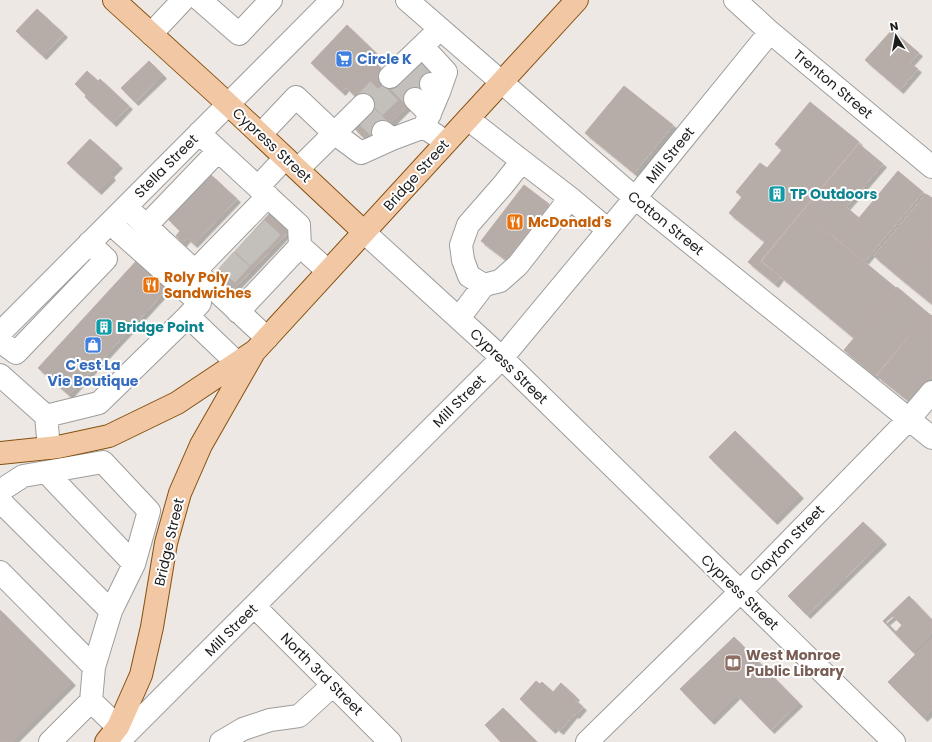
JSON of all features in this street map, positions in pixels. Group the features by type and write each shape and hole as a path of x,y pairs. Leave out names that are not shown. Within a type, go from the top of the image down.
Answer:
{"main road":[{"name":"Cypress Street","path":"114,0 261,134 364,232"},
{"name":"Bridge Street","path":"0,453 58,448 109,436 177,403 237,363 261,344 577,0"},
{"name":"Bridge Street","path":"114,737 141,675 152,627 166,543 180,493 201,445 261,344"}],"street":[{"path":"151,34 183,0"},
{"path":"200,0 239,34 271,0"},
{"name":"Stella Street","path":"0,333 332,0"},
{"name":"Cotton Street","path":"407,0 635,198 932,438"},
{"name":"Trenton Street","path":"734,0 770,32 932,167"},
{"path":"394,78 415,58 440,29"},
{"name":"Mill Street","path":"114,737 254,606 502,358 770,32"},
{"path":"261,134 296,98 334,133 361,153 387,135 421,118 435,88 446,72 415,58"},
{"path":"195,271 221,255 244,230 263,191 291,163 334,133 362,110"},
{"path":"398,116 421,118 446,142"},
{"path":"468,119 570,198 608,230"},
{"path":"199,134 299,225 280,256 252,284 238,312"},
{"path":"146,226 218,151"},
{"path":"484,285 470,276 463,260 461,245 468,225 522,161"},
{"path":"459,318 484,285 500,281 518,265 570,198"},
{"path":"126,207 195,271 200,302"},
{"path":"110,223 200,302 237,363"},
{"name":"Cypress Street","path":"364,232 502,358 894,742"},
{"path":"0,341 16,353 106,259 90,243"},
{"path":"280,256 328,271"},
{"path":"200,302 238,312 261,344"},
{"path":"46,416 99,403 200,302"},
{"path":"0,375 46,416 49,448"},
{"name":"Clayton Street","path":"587,742 740,592 909,419 932,392"},
{"path":"0,491 24,476 103,462 149,511 134,564 111,611 94,667 91,701 114,737"},
{"path":"46,472 134,564"},
{"path":"0,501 111,611"},
{"path":"0,572 94,667"},
{"name":"North 3rd Street","path":"254,606 390,742"},
{"path":"221,742 243,729 270,720 299,716 333,685"},
{"path":"50,742 91,701"}],"building":[{"path":"37,9 64,34 43,56 16,31"},
{"path":"347,25 377,54 372,59 397,85 370,112 346,87 342,92 311,63"},
{"path":"892,30 919,53 910,63 918,69 900,90 865,60"},
{"path":"425,56 442,72 370,144 354,128"},
{"path":"149,61 163,75 135,102 121,88"},
{"path":"87,71 98,81 100,79 129,106 113,123 85,97 86,95 75,84"},
{"path":"624,86 673,125 634,173 585,133"},
{"name":"TP Outdoors","path":"810,102 859,142 760,261 780,277 775,284 748,262 765,242 729,213 742,197 736,192 760,163 767,168 782,150 775,144"},
{"path":"90,139 119,165 110,174 112,177 98,191 67,163"},
{"path":"859,144 883,164 846,207 859,218 839,242 803,211"},
{"path":"898,171 923,192 864,262 839,242"},
{"path":"210,174 237,199 194,244 187,238 183,243 176,236 180,231 168,219"},
{"name":"McDonald's","path":"524,185 549,204 506,260 481,241"},
{"path":"926,194 932,198 932,240 900,278 874,256"},
{"path":"803,211 896,288 854,338 762,261"},
{"path":"270,213 289,231 229,294 211,278"},
{"path":"932,240 932,304 900,278"},
{"name":"Bridge Point","path":"139,258 170,286 69,395 38,368"},
{"path":"897,287 928,313 875,376 844,350"},
{"path":"928,313 932,316 932,376 911,403 877,376"},
{"path":"735,431 800,495 774,521 709,457"},
{"path":"863,522 883,541 807,615 788,596"},
{"path":"909,596 932,620 932,633 913,652 883,621","holes":["893,616 902,625 896,632 886,622"]},
{"path":"0,610 72,682 12,742 0,742"},
{"name":"West Monroe Public Library","path":"734,637 799,703 771,730 737,695 711,721 680,689"},
{"path":"932,638 932,710 924,718 888,682"},
{"path":"536,681 540,684 542,682 553,692 561,683 576,697 574,699 583,707 576,715 574,714 560,731 555,727 552,730 520,699"},
{"path":"503,708 537,742 501,742 485,725"}],"tunnel":[{"path":"415,67 431,84"},
{"path":"363,105 390,77"},
{"path":"399,82 415,99"},
{"path":"375,92 398,116"},
{"path":"366,116 383,132"},
{"path":"257,228 275,245"},
{"path":"242,243 261,261"},
{"path":"226,260 245,277"}],"place":[{"name":"Circle K","path":"344,59"},
{"name":"TP Outdoors","path":"777,194"},
{"name":"McDonald's","path":"515,222"},
{"name":"Roly Poly Sandwiches","path":"151,285"},
{"name":"Bridge Point","path":"104,327"},
{"name":"C'est La Vie Boutique","path":"93,345"},
{"name":"West Monroe Public Library","path":"733,663"}]}
